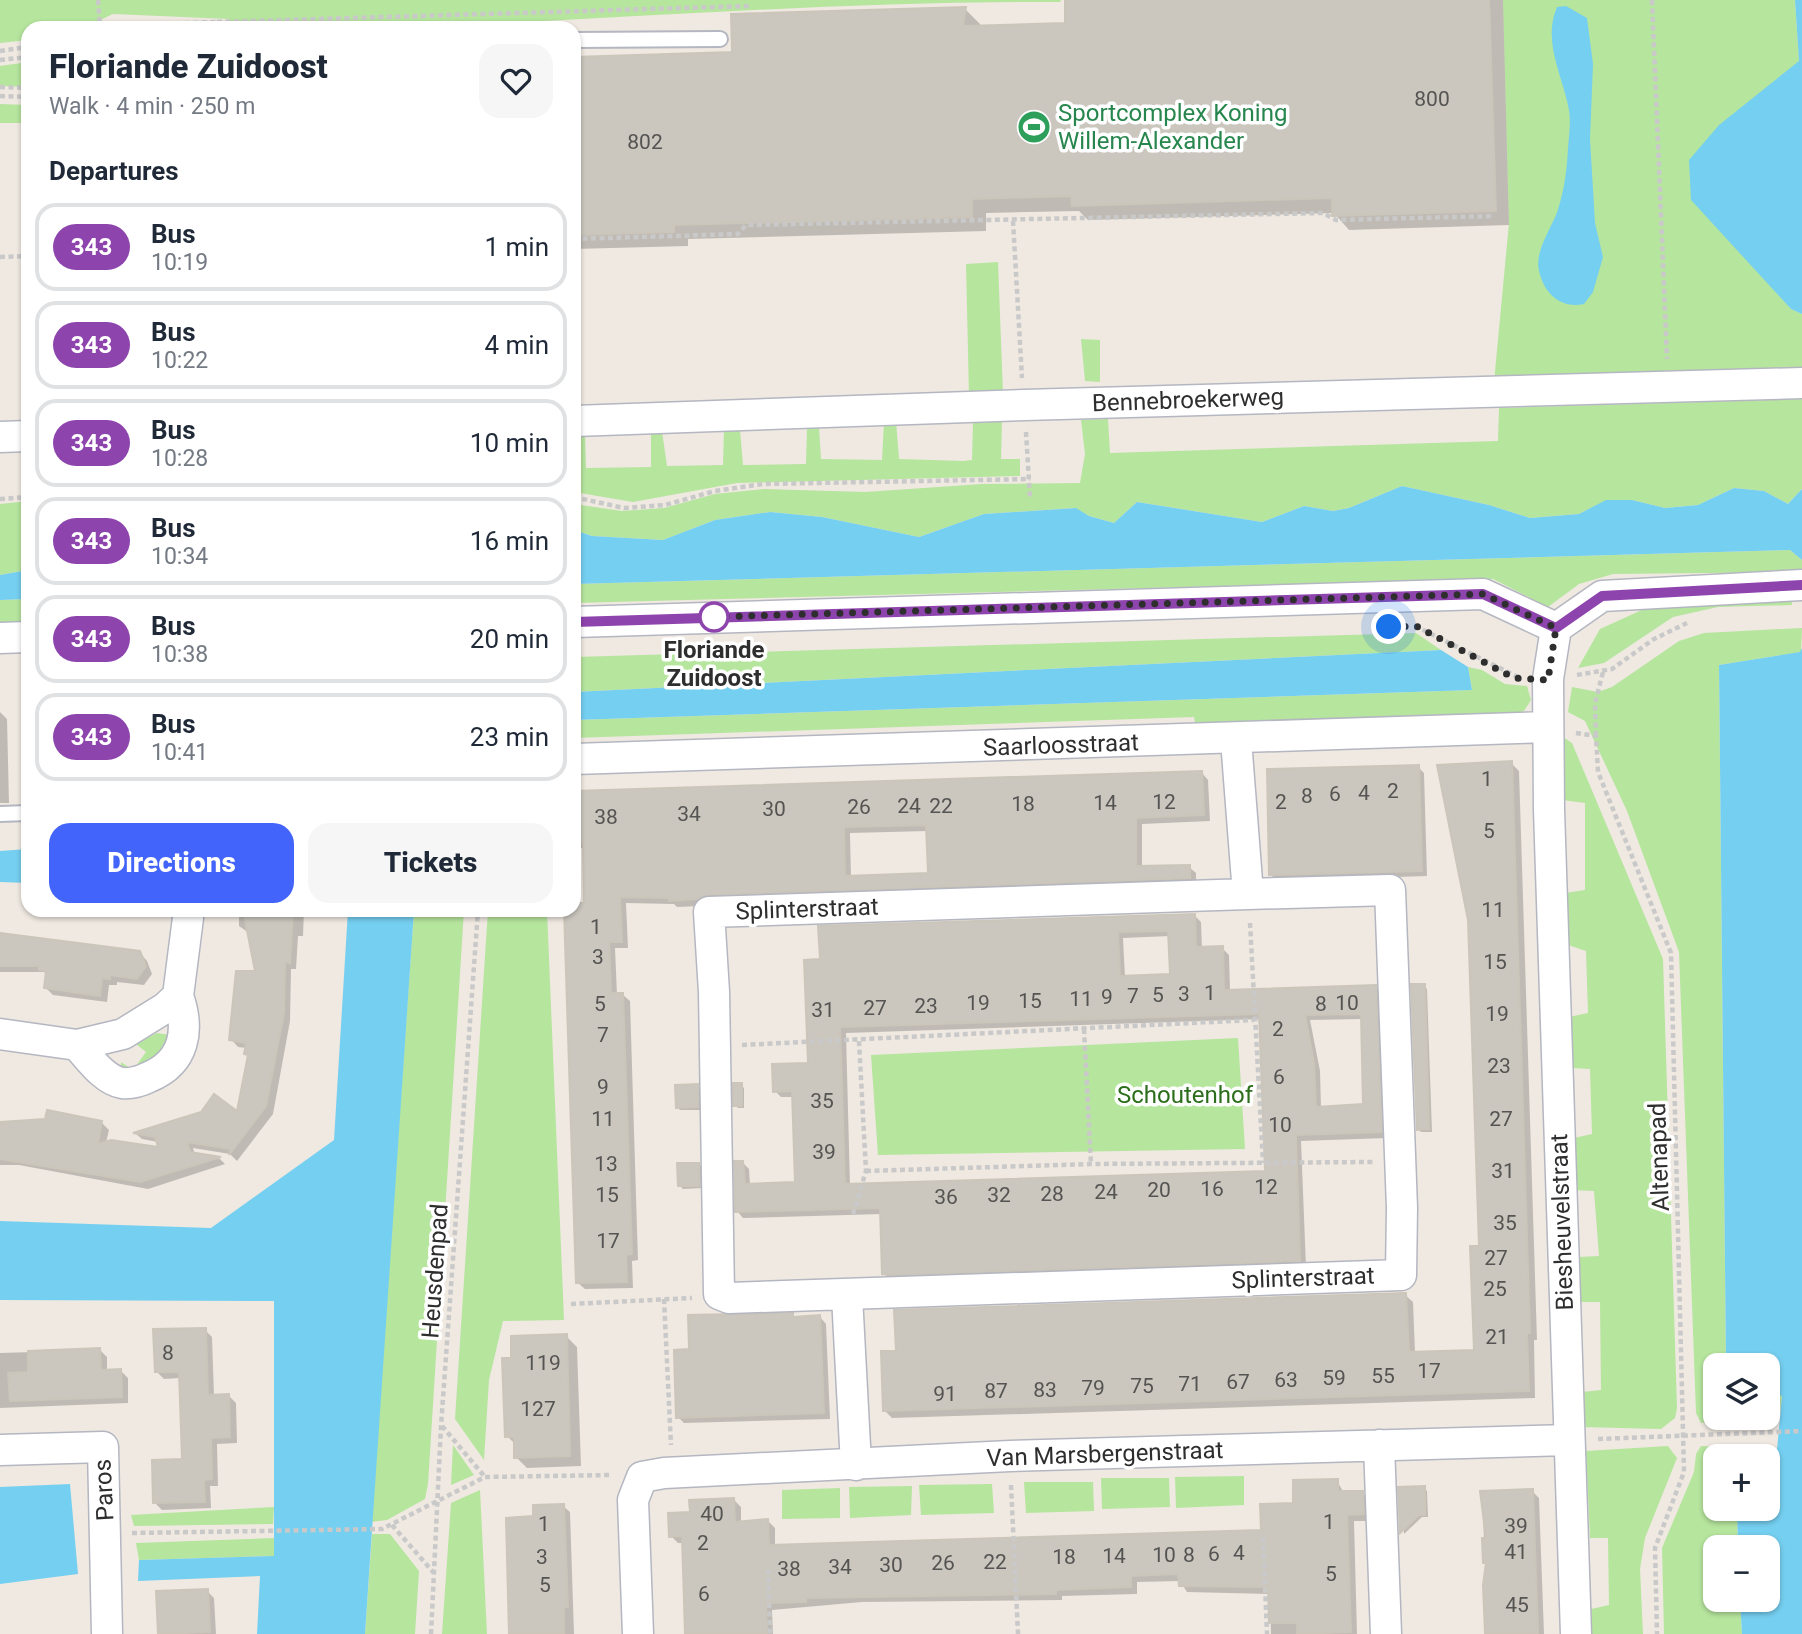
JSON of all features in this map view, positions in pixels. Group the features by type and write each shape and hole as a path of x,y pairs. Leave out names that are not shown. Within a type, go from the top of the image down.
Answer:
{"street":[{"name":"Bennebroekerweg","path":"581,421 1024,404 1795,384"},
{"path":"0,437 21,436"},
{"path":"581,622 1483,594 1556,628 1602,596 1797,585"},
{"name":"Biesheuvelstraat","path":"1556,628 1548,680 1549,810 1576,1634"},
{"path":"0,638 21,637"},
{"name":"Saarloosstraat","path":"581,759 1236,740 1548,727"},
{"path":"1236,740 1248,894"},
{"name":"Splinterstraat","path":"1390,890 1398,1161 1402,1208 1401,1275 729,1298 719,1294 713,1046 714,992 709,912 1390,890"},
{"path":"77,1045 112,1079 123,1083 151,1076 177,1056 185,1017 178,996 188,917"},
{"path":"0,1034 77,1045 123,1034 165,1008 178,996"},
{"path":"848,1296 856,1465"},
{"name":"Van Marsbergenstraat","path":"632,1476 1010,1457 1569,1440"},
{"path":"1379,1445 1386,1634"},
{"name":"Paros","path":"0,1450 103,1447 107,1534 107,1634"},
{"path":"632,1476 638,1634"}],"lane":[{"path":"581,40 720,39"},
{"path":"0,814 21,813"}],"path":[{"path":"98,0 99,21"},
{"path":"1652,0 1668,386"},
{"path":"328,21 750,6"},
{"path":"0,51 21,48"},
{"path":"0,60 21,58"},
{"path":"0,87 21,88"},
{"path":"0,96 21,97"},
{"path":"581,239 738,234 746,225 1323,214 1336,220 1493,216"},
{"path":"1013,221 1030,498"},
{"path":"0,257 21,256"},
{"path":"581,498 624,508 665,505 715,491 764,484 1030,479"},
{"path":"0,499 21,498"},
{"path":"1402,626 1416,626 1514,678 1548,680 1612,669 1654,639 1689,622"},
{"name":"Altenapad","path":"1602,671 1595,703 1598,772 1671,953 1684,1472 1654,1548 1657,1634"},
{"path":"1548,727 1596,737"},
{"path":"1248,894 1263,1163"},
{"name":"Heusdenpad","path":"431,1634 441,1426 477,917"},
{"path":"713,1046 1254,1020"},
{"path":"1084,1029 1091,1164"},
{"path":"853,1214 866,1171 859,1041"},
{"path":"866,1171 1091,1164 1398,1161"},
{"path":"571,1304 719,1294"},
{"path":"664,1299 672,1473"},
{"path":"441,1426 485,1477"},
{"path":"1569,1440 1802,1431"},
{"path":"1010,1457 1018,1634"},
{"path":"107,1534 382,1529 485,1477 632,1476"},
{"path":"392,1525 435,1573"},
{"path":"1263,1537 1267,1634"},
{"path":"768,1569 770,1634"}],"green space":[{"path":"0,0 1061,2 895,4 541,21 230,21 113,14 98,21 21,21 21,41 0,43"},
{"path":"1503,0 1795,0 1799,60 1759,271 1791,309 1802,314 1802,367 1494,382 1509,223"},
{"path":"21,63 21,87 0,86 0,66"},
{"path":"0,104 21,105 21,123 0,123"},
{"path":"998,262 1003,394 969,396 966,264"},
{"path":"1081,339 1100,340 1100,382 1085,381"},
{"path":"1802,399 1802,489 1788,504 1764,491 1734,488 1698,505 1665,508 1632,500 1607,500 1579,514 1530,518 1489,505 1402,486 1349,508 1333,511 1304,506 1262,522 1137,502 1114,523 1089,516 1075,508 984,514 919,537 822,517 770,512 715,520 663,540 592,536 581,532 581,505 622,511 664,508 715,494 764,489 865,492 982,484 1080,483 1085,454 1081,420 1108,419 1110,453 1498,441 1499,408"},
{"path":"1002,420 1001,459 1020,459 1020,476 737,483 633,502 581,493 581,434 585,434 586,468 651,467 651,431 662,431 667,466 723,465 724,429 740,430 743,465 806,464 807,427 819,427 821,459 882,460 884,422 896,421 899,459 963,461 972,460 973,421"},
{"path":"21,502 21,571 0,575 0,504"},
{"path":"1790,550 1802,560 1802,572 1613,574 1579,584 1548,607 1493,579 581,603 581,584"},
{"path":"1792,597 1792,605 1718,607 1673,617 1604,663 1578,668 1600,629 1655,604"},
{"path":"21,599 21,626 0,627 0,600"},
{"path":"1802,628 1801,652 1719,665 1726,1353 1703,1353 1701,1423 1696,1413 1679,952 1627,811 1585,721 1568,712 1572,687 1598,692 1612,687 1679,641 1704,633"},
{"path":"1416,633 1441,650 581,692 581,657"},
{"path":"1468,667 1482,670 1505,684 1527,686 1531,700 1524,711 1504,717 1196,729 1194,717 581,738 581,720 1472,690"},
{"path":"1563,737 1572,743 1663,959 1677,1408 1675,1418 1661,1429 1581,1427 1582,1392 1601,1390 1600,1302 1577,1302 1579,1257 1599,1256 1594,1191 1571,1190 1574,1138 1592,1134 1590,1069 1572,1068 1569,1017 1588,1013 1586,951 1568,945 1565,893 1585,890 1585,803 1562,800"},
{"path":"414,917 464,917 428,1484 425,1499 387,1520 371,1522"},
{"path":"488,917 547,917 564,1320 503,1321 489,1380 484,1460 455,1419"},
{"path":"157,1033 176,1036 163,1060 147,1071 130,1074 121,1071 121,1062 133,1070 146,1052 136,1044"},
{"name":"Schoutenhof","path":"1238,1038 1245,1149 878,1155 871,1055"},
{"path":"453,1445 474,1475 451,1485"},
{"path":"1668,1446 1677,1458 1645,1538 1640,1569 1643,1634 1588,1634 1587,1610 1609,1605 1608,1538 1590,1538 1586,1451"},
{"path":"1703,1446 1703,1521 1737,1521 1738,1535 1703,1535 1703,1612 1741,1612 1742,1634 1664,1634 1662,1548 1694,1472 1696,1454"},
{"path":"1244,1476 1244,1505 1176,1508 1175,1477"},
{"path":"1101,1478 1169,1478 1170,1507 1102,1509"},
{"path":"1024,1482 1093,1482 1094,1511 1026,1513"},
{"path":"992,1484 994,1513 921,1515 919,1485"},
{"path":"912,1486 911,1515 850,1518 849,1487"},
{"path":"840,1488 840,1518 782,1519 782,1490"},
{"path":"480,1490 487,1634 442,1634 451,1503"},
{"path":"274,1507 273,1524 134,1526 131,1515"},
{"path":"372,1534 390,1534 419,1571 415,1634 365,1634"},
{"path":"274,1538 274,1556 139,1560 136,1543"}],"water":[{"path":"1795,0 1802,0 1802,314 1791,309 1691,200 1689,160 1719,125 1799,61"},
{"path":"1566,6 1587,18 1593,64 1590,139 1595,223 1603,257 1593,292 1584,304 1575,305 1554,298 1541,279 1538,263 1539,254 1559,206 1566,170 1570,115 1555,59 1552,33 1557,7"},
{"path":"1402,486 1489,505 1530,518 1579,514 1606,500 1632,500 1665,508 1698,505 1734,488 1764,491 1788,504 1802,489 1802,560 1790,550 581,584 581,532 592,536 663,540 715,520 770,512 822,517 919,537 984,514 1076,508 1089,516 1114,523 1137,502 1262,522 1304,506 1333,511 1349,508"},
{"path":"21,571 21,599 0,600 0,575"},
{"path":"1802,648 1802,1634 1742,1634 1741,1612 1780,1612 1780,1535 1738,1535 1737,1521 1780,1521 1780,1444 1778,1444 1782,1396 1780,1353 1726,1353 1719,665 1800,652"},
{"path":"1441,650 1468,667 1472,690 581,720 581,692"},
{"path":"21,850 21,883 0,882 0,851"},
{"path":"348,917 414,917 365,1634 257,1634 260,1576 138,1581 139,1560 274,1556 274,1301 0,1300 0,1221 211,1228 334,1140"},
{"path":"70,1484 78,1574 0,1584 0,1487"}],"building":[{"name":"Sportcomplex Koning Willem-Alexander","path":"1065,0 1489,0 1496,211 1332,216 1332,198 1072,206 1071,196 972,199 972,217 674,225 674,232 581,235 581,57 732,52 731,14 966,7 963,26 1065,23"},
{"path":"1512,761 1530,1333 1527,1333 1529,1391 883,1411 881,1351 896,1351 894,1310 1406,1293 1409,1352 1474,1350 1470,1246 1479,1246 1468,920 1437,765"},
{"path":"1419,765 1422,871 1269,875 1267,769"},
{"path":"1202,771 1204,815 1136,818 1136,866 1190,865 1190,878 708,895 697,899 669,901 669,898 620,897 622,942 609,942 611,993 623,993 632,1254 626,1255 627,1282 576,1283 564,917 581,917 581,903 584,903 581,791","holes":["926,825 928,873 845,876 844,827"]},
{"path":"1195,914 1196,947 1223,946 1224,990 1376,985 1382,1132 1296,1135 1300,1261 882,1274 880,1208 735,1212 734,1161 743,1161 745,1184 795,1182 792,1091 773,1092 772,1064 808,1063 804,960 820,959 818,926","holes":["1168,931 1170,974 1120,976 1118,932","1259,1014 1265,1171 845,1184 840,1027","1361,1014 1363,1104 1316,1107 1314,1063 1305,1015"]},
{"path":"244,917 293,917 290,963 285,962 284,1013 266,1106 229,1155 230,1149 187,1142 190,1152 221,1157 140,1182 0,1159 0,1122 45,1119 47,1110 102,1121 98,1144 111,1140 158,1147 155,1137 133,1133 201,1112 214,1094 237,1111 248,1055 244,1054 246,1043 229,1040 236,971 255,971"},
{"path":"0,933 140,951 146,966 137,979 110,975 110,979 102,978 100,996 44,988 46,971 39,970 39,966 0,966"},
{"path":"1411,984 1425,984 1429,1129 1417,1130"},
{"path":"733,1083 742,1083 742,1106 733,1106"},
{"path":"698,1084 698,1107 676,1108 675,1085"},
{"path":"677,1163 699,1163 700,1186 678,1186"},
{"path":"793,1313 793,1317 820,1315 824,1413 676,1418 674,1350 689,1349 688,1315"},
{"path":"206,1328 208,1395 229,1394 230,1437 211,1438 212,1479 204,1480 205,1502 153,1503 152,1460 182,1459 179,1372 155,1372 153,1329"},
{"path":"567,1334 570,1456 514,1458 514,1437 505,1437 502,1358 511,1358 511,1336"},
{"path":"100,1348 101,1370 121,1369 122,1397 10,1401 8,1373 28,1372 28,1351"},
{"path":"1338,1479 1338,1491 1363,1491 1364,1514 1347,1515 1351,1632 1297,1634 1297,1623 1269,1623 1268,1587 1179,1586 1178,1574 1131,1576 1131,1587 1056,1590 1056,1594 806,1598 806,1602 766,1603 767,1634 685,1634 682,1536 669,1537 668,1513 690,1512 689,1500 734,1498 735,1522 768,1519 769,1545 1261,1530 1260,1504 1293,1503 1293,1480"},
{"path":"1425,1486 1425,1515 1419,1515 1400,1533 1398,1487"},
{"path":"1533,1489 1538,1634 1485,1633 1483,1585 1486,1563 1483,1563 1482,1538 1486,1538 1480,1491"},
{"path":"564,1504 568,1607 564,1607 564,1634 509,1634 506,1518 533,1516 533,1505"},
{"path":"208,1589 210,1632 158,1634 156,1591"}],"bus line":[{"name":"343","path":"581,622 1483,594 1556,628 1602,596 1802,585"}],"place":[{"name":"Sportcomplex Koning Willem-Alexander","path":"1034,127"},
{"name":"Floriande Zuidoost","path":"714,617"}],"route":[{"path":"714,617 1483,594 1556,628 1548,680 1514,678 1416,626 1389,627"}]}
